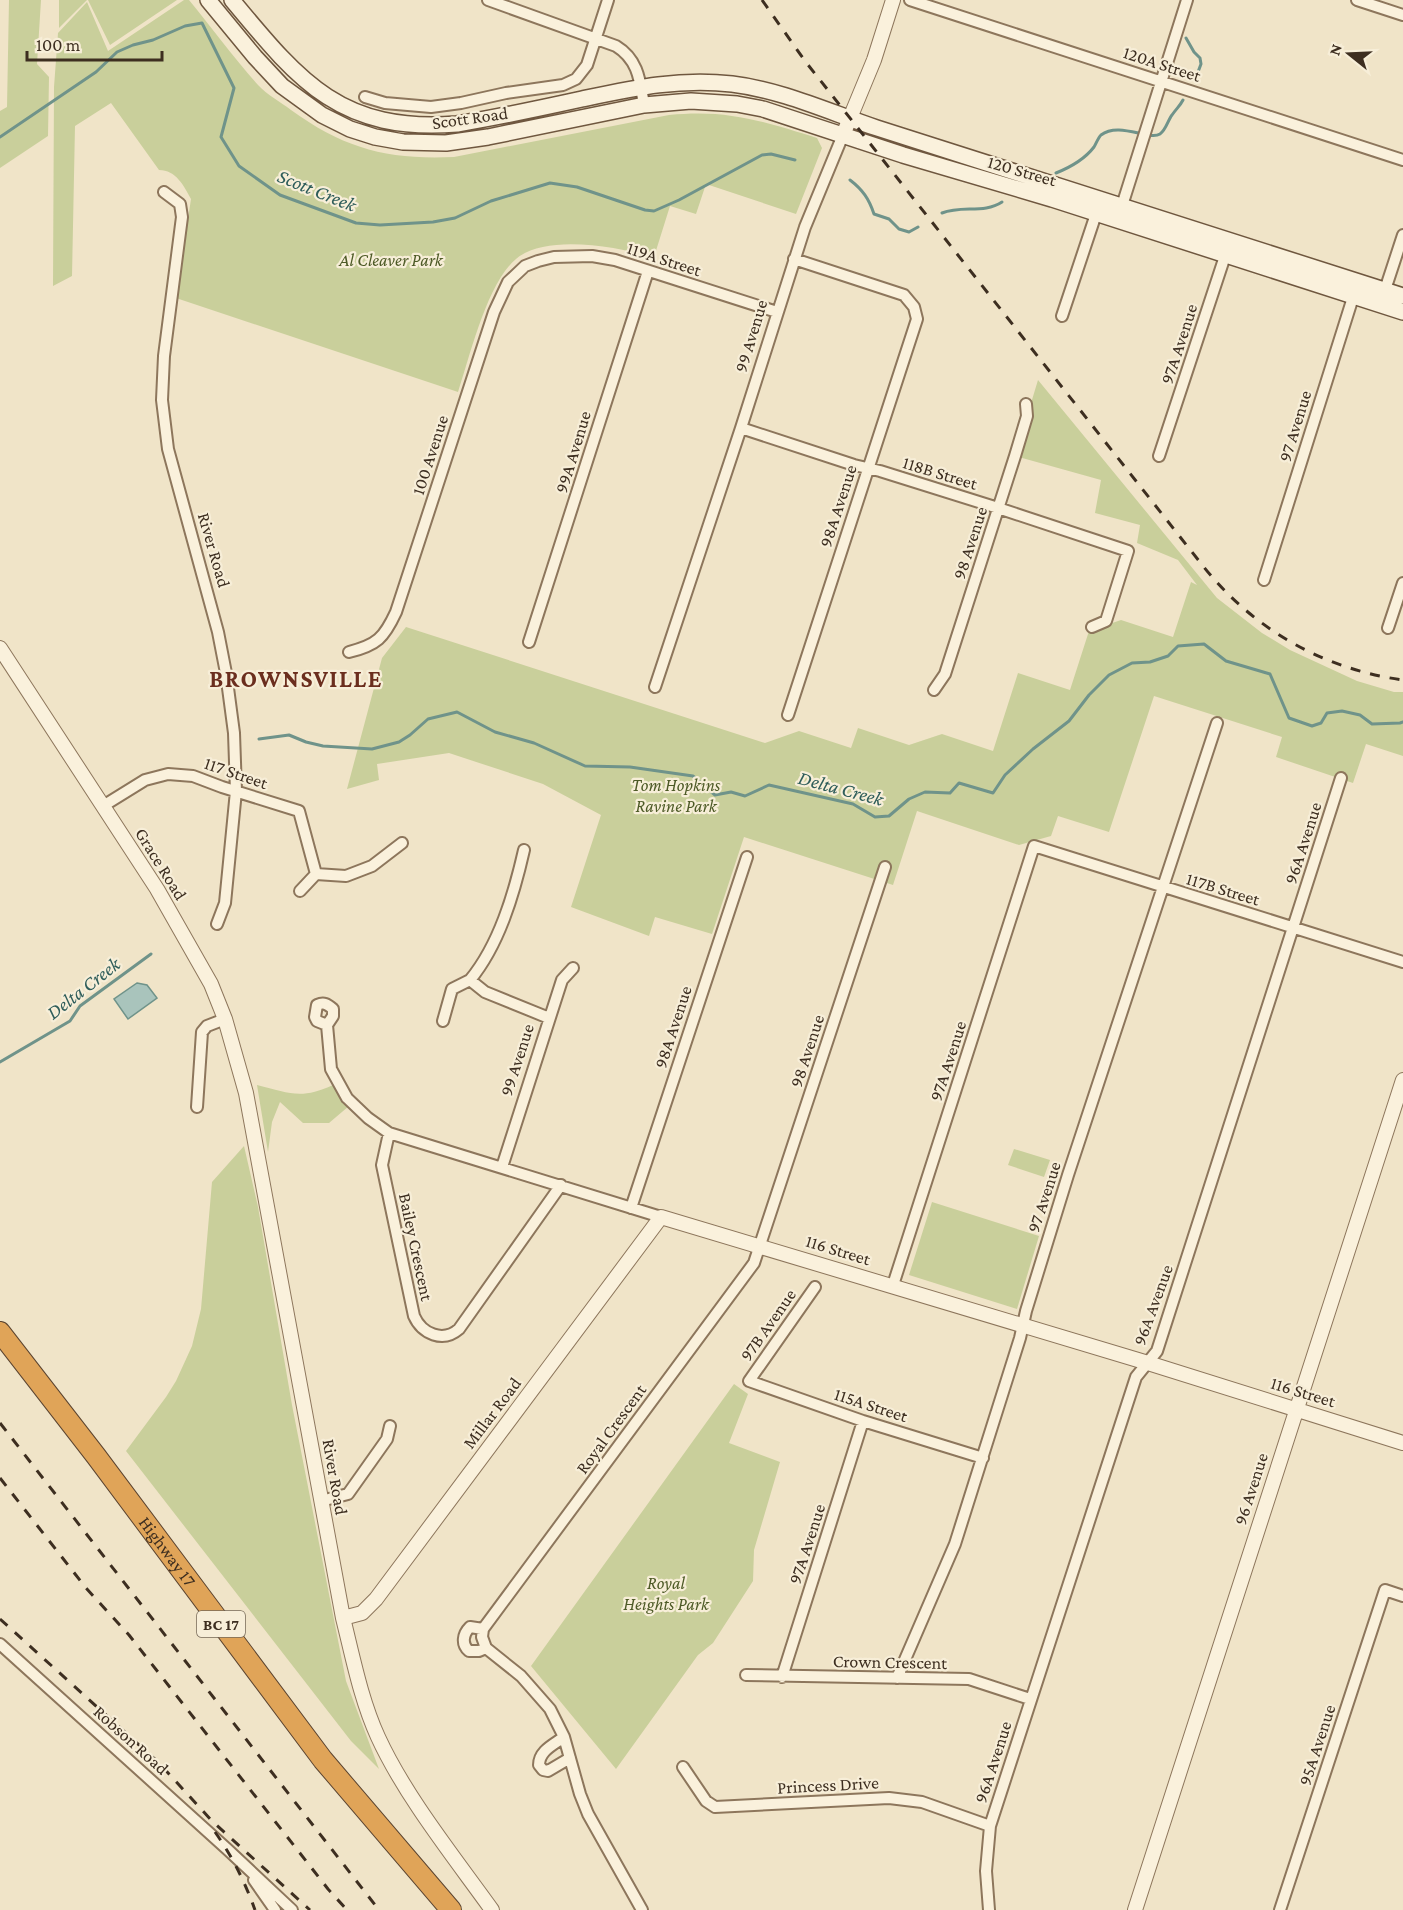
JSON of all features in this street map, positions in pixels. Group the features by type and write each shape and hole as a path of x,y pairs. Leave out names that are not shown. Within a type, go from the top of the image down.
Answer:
{"highway":[{"name":"Highway 17","path":"0,1332 94,1453 323,1760 451,1910"},
{"name":"Highway 17","path":"0,1351 89,1466 299,1748 434,1910"}],"main road":[{"name":"Scott Road","path":"208,0 271,75 294,95 337,124 389,140 430,144 458,142 644,105"},
{"name":"Scott Road","path":"232,0 285,63 319,92 338,104 393,123 431,126 457,124 641,86"},
{"name":"120 Street","path":"641,86 689,82 734,85 779,95 1119,214 1356,289 1403,312"},
{"name":"120 Street","path":"644,105 691,100 763,109 977,179 1052,199 1096,214 1119,214"},
{"name":"120 Street","path":"1356,289 1385,290 1403,296"}],"street":[{"path":"488,0 616,46 630,56 638,71 644,105"},
{"path":"596,39 608,0"},
{"name":"99 Avenue","path":"655,687 808,218 874,60 893,0"},
{"name":"120A Street","path":"910,0 1403,160"},
{"path":"1119,214 1187,0"},
{"path":"1357,0 1403,15"},
{"name":"Scott Road","path":"365,97 385,103 431,107 563,85 576,79 582,73 587,66 596,39"},
{"name":"River Road","path":"164,192 180,204 182,217 164,356 162,400 165,431 181,499 218,632 234,733 236,792 225,903 217,924"},
{"path":"1062,316 1096,214"},
{"path":"1385,290 1403,236"},
{"name":"97A Avenue","path":"1159,456 1228,248"},
{"name":"119A Street","path":"538,261 559,257 598,256 777,312"},
{"name":"98A Avenue","path":"788,715 917,319 914,307 908,298 894,291 794,259"},
{"name":"100 Avenue","path":"349,652 376,643 391,623 497,303 513,276 520,269 538,261"},
{"name":"99A Avenue","path":"529,642 648,270"},
{"name":"97 Avenue","path":"1264,580 1356,289"},
{"name":"98 Avenue","path":"934,690 945,674 1027,416 1026,404"},
{"name":"118B Street","path":"741,428 1128,551 1106,621 1092,627"},
{"path":"1389,628 1403,583"},
{"name":"Grace Road","path":"0,648 157,889 211,984 225,1019"},
{"name":"97 Avenue","path":"897,1678 955,1544 1068,1175 1217,723"},
{"name":"117 Street","path":"103,806 145,780 168,774 193,776 299,811 316,874"},
{"name":"96A Avenue","path":"989,1910 986,1871 990,1826 1136,1377 1157,1351 1341,778"},
{"path":"300,891 316,874 346,876 372,866 402,843"},
{"name":"97A Avenue","path":"893,1285 1034,846"},
{"name":"117B Street","path":"1034,846 1403,962"},
{"path":"443,1022 452,988 470,980 496,939 524,850"},
{"name":"98A Avenue","path":"631,1208 747,857"},
{"name":"98 Avenue","path":"760,1246 885,867"},
{"name":"99 Avenue","path":"501,1167 562,980 573,968"},
{"path":"470,980 485,992 549,1018"},
{"path":"197,1107 202,1032 207,1026 225,1019"},
{"name":"River Road","path":"225,1019 248,1105 343,1618 362,1691 372,1723 386,1752 414,1799 492,1910"},
{"name":"116 Street","path":"327,1025 331,1069 347,1098 368,1118 389,1133 631,1208 893,1285 1403,1443"},
{"name":"96 Avenue","path":"1135,1910 1403,1080"},
{"name":"Bailey Crescent","path":"389,1133 382,1165 414,1316 422,1328 440,1337 454,1334 459,1329 561,1185"},
{"name":"Millar Road","path":"343,1618 362,1613 376,1599 661,1217"},
{"name":"Royal Crescent","path":"642,1910 588,1814 564,1737 550,1709 527,1682 486,1648 469,1651 464,1644 464,1638 470,1627 483,1629 753,1263 760,1246"},
{"name":"97B Avenue","path":"749,1381 814,1287"},
{"name":"115A Street","path":"749,1381 863,1421 983,1458"},
{"name":"97A Avenue","path":"782,1677 863,1421"},
{"path":"321,1501 348,1494 387,1439 390,1426"},
{"name":"95A Avenue","path":"1280,1910 1385,1590 1403,1596"},
{"path":"483,1629 482,1637 486,1648"},
{"name":"Robson Road","path":"0,1644 240,1860 292,1910"},
{"name":"Crown Crescent","path":"746,1675 969,1679 1030,1699"},
{"path":"564,1737 543,1753 539,1759 539,1766 548,1771 570,1758"},
{"name":"Princess Drive","path":"683,1767 706,1801 716,1808 889,1798 922,1802 990,1826"},
{"name":"Robson Road","path":"240,1860 275,1910"}],"green space":[{"path":"9,0 41,0 37,64 49,77 48,136 0,168 0,111 7,107"},
{"path":"59,0 87,0 59,28"},
{"path":"88,0 177,0 110,45"},
{"name":"Al Cleaver Park","path":"184,0 189,0 240,64 266,92 330,134 349,143 388,154 454,157 669,115 690,114 727,115 761,122 817,138 822,148 796,214 706,184 696,214 670,206 654,257 602,246 563,244 529,251 516,259 496,285 488,302 458,392 176,298 191,199 175,176 159,170 111,103 75,126 72,276 53,286 54,87 58,33 87,2 108,51"},
{"name":"Tom Hopkins Ravine Park","path":"1038,380 1217,598 1262,633 1290,650 1357,681 1394,692 1403,692 1403,756 1366,744 1353,783 1276,757 1282,737 1154,696 1109,832 1058,816 1051,836 1019,845 917,811 893,885 744,837 712,934 655,917 649,936 571,907 601,815 543,784 449,753 377,764 379,780 347,789 382,658 406,627 765,743 799,731 851,748 858,728 909,745 942,734 993,751 1018,673 1070,690 1089,631 1121,620 1173,637 1191,582 1197,585 1178,560 1137,543 1140,525 1095,513 1101,480 1015,456"},
{"path":"257,1085 303,1094 333,1085 349,1106 329,1123 303,1123 280,1102 272,1122 268,1152"},
{"path":"244,1146 258,1207 292,1405 346,1681 379,1769 351,1741 126,1451 166,1397 192,1346 201,1309 212,1182"},
{"path":"1014,1149 1050,1160 1044,1177 1008,1165"},
{"path":"932,1202 1039,1236 1017,1309 909,1275"},
{"name":"Royal Heights Park","path":"734,1384 748,1394 729,1443 780,1462 754,1550 753,1581 713,1643 698,1655 616,1769 531,1666"}],"water":[{"path":"137,983 147,985 157,998 128,1019 114,999"}],"waterway":[{"name":"Scott Creek","path":"0,137 96,72 117,52 185,26 202,23 234,88 221,137 239,166 280,195 356,223 380,225 433,222 455,218 491,201 550,183 577,187 654,211 762,155 771,154 795,160"},
{"name":"Scott Creek","path":"1186,38 1200,58 1201,64 1195,80"},
{"name":"Scott Creek","path":"1056,173 1082,159 1094,147 1101,135 1108,131 1125,130 1149,135 1160,134 1183,100"},
{"name":"Scott Creek","path":"850,180 865,195 874,214 889,219 899,229 909,232 918,227"},
{"name":"Scott Creek","path":"942,213 988,208 1002,202"},
{"name":"Delta Creek","path":"259,739 289,735 323,746 372,749 399,742 428,719 457,712 495,732 534,743 585,766 630,767 693,776 715,795 731,792 745,796 769,785 853,804 875,817 889,816 909,799 925,792 950,793 959,783 993,793 1005,775 1033,749 1069,721 1089,695 1109,675 1132,663 1150,662 1168,656 1178,646 1204,644 1226,661 1270,674 1289,718 1312,726 1321,723 1327,713 1342,711 1360,715 1372,724 1403,722"},
{"name":"Delta Creek","path":"0,1062 70,1021 80,1006 151,954"}],"railway":[{"path":"762,0 805,61 1223,589 1267,627 1318,656 1373,675 1403,680"},
{"path":"0,1423 379,1910"},
{"path":"0,1478 86,1588 129,1635 328,1889 347,1910"},
{"path":"0,1619 159,1763 212,1821 310,1910"},
{"path":"215,1832 238,1870 255,1910"}],"district":[{"name":"BROWNSVILLE","path":"296,679"}]}
